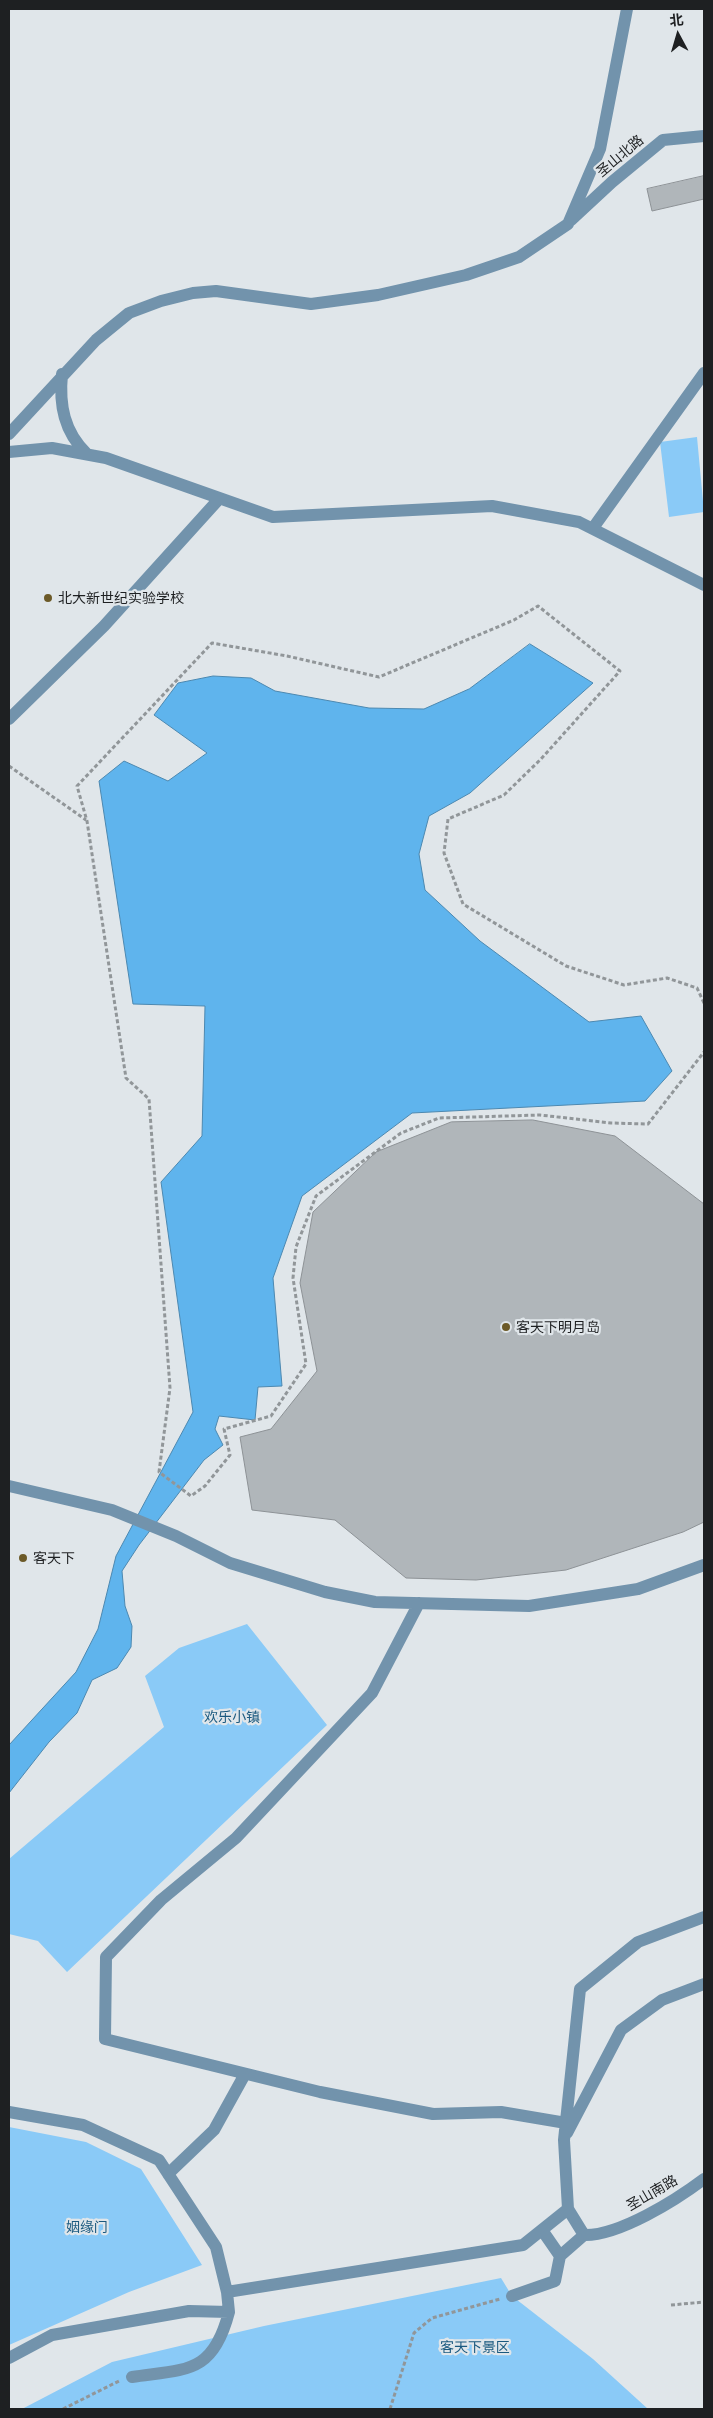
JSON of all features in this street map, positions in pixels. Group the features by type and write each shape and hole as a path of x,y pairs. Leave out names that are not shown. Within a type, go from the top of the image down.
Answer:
{"street":[{"path":"568,224 600,149 627,9"},
{"name":"圣山北路","path":"9,434 62,374 96,340 129,313 160,301 193,293 216,291 311,304 378,295 466,275 519,257 568,224 612,182 663,140 704,136"},
{"path":"593,528 704,373"},
{"path":"62,374 60,396 65,421 74,441 87,454"},
{"path":"9,452 52,448 106,458 219,499 273,516 492,506 579,522 704,584"},
{"path":"9,719 104,626 219,499"},
{"path":"9,1486 112,1510 176,1536 230,1563 325,1592 375,1602 529,1606 638,1589 704,1565"},
{"path":"419,1603 372,1693 236,1838 161,1900 106,1957 105,2039 320,2092 432,2114 501,2112 566,2123"},
{"path":"512,2296 556,2282 560,2256 584,2235 568,2209 564,2140 580,1990 638,1942 704,1917"},
{"path":"564,2140 621,2030 662,2000 704,1984"},
{"path":"168,2174 214,2130 245,2074"},
{"path":"9,2112 83,2125 159,2160 216,2247 227,2292 228,2312 223,2335 208,2356 191,2368 132,2377"},
{"name":"圣山南路","path":"584,2235 594,2235 637,2221 704,2179"},
{"path":"227,2292 523,2245 568,2209"},
{"path":"542,2230 560,2256"},
{"path":"9,2358 52,2335 188,2311 228,2312"}],"path":[{"path":"704,1003 697,988 667,978 624,985 566,966 464,904 444,853 448,819 504,795 541,758 620,672 538,606 514,620 379,677 287,656 212,643 77,786 87,821 126,1078 149,1098 170,1388 159,1472 191,1496 205,1486 230,1455 224,1429 271,1416 306,1364 293,1278 296,1247 316,1196 401,1133 439,1118 540,1114 611,1123 648,1124 704,1052"},
{"path":"9,766 87,821"},
{"path":"390,2409 414,2333 432,2318 512,2296"},
{"path":"671,2305 704,2302"},
{"path":"63,2409 114,2382 132,2377"}],"green space":[{"path":"697,437 704,512 669,517 660,442"},
{"name":"欢乐小镇","path":"247,1624 327,1725 67,1972 38,1941 9,1934 9,1859 164,1727 145,1676 179,1648"},
{"name":"姻缘门","path":"9,2127 86,2142 141,2169 202,2265 129,2292 9,2345"},
{"name":"客天下景区","path":"501,2278 512,2296 593,2359 648,2409 22,2409 112,2362 264,2326"}],"shaded area":[{"path":"530,644 593,683 470,793 429,816 419,854 425,890 480,941 589,1022 641,1016 672,1071 645,1101 412,1113 302,1196 273,1278 282,1386 258,1387 255,1420 219,1416 215,1429 223,1445 204,1460 139,1545 122,1571 125,1606 132,1626 131,1647 117,1668 92,1680 77,1713 49,1742 9,1793 9,1745 76,1672 98,1629 116,1556 193,1412 161,1182 202,1136 205,1006 133,1004 99,781 124,761 168,781 207,753 154,715 178,683 213,676 251,678 275,691 369,708 424,709 469,689"}],"building":[{"path":"704,176 704,199 652,211 647,189"},
{"name":"客天下明月岛","path":"533,1120 615,1136 704,1204 704,1522 683,1532 566,1570 476,1580 406,1578 335,1520 252,1510 240,1437 271,1429 317,1371 300,1283 313,1212 376,1152 451,1122"}],"place":[{"name":"北大新世纪实验学校","path":"48,598"},
{"name":"客天下明月岛","path":"506,1327"},
{"name":"客天下","path":"23,1558"}]}
